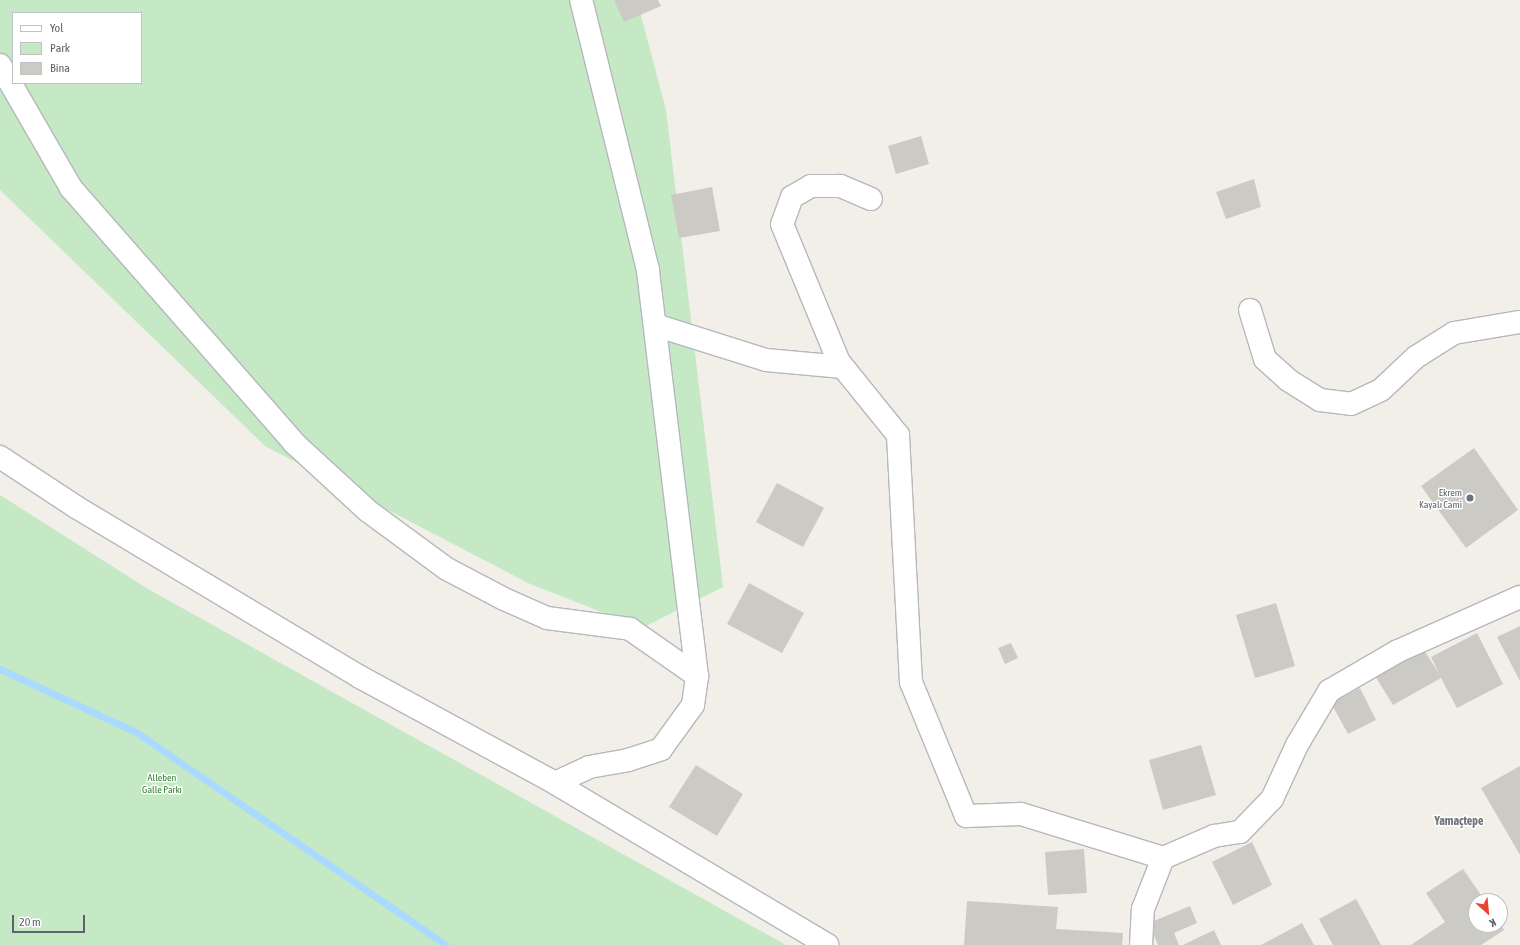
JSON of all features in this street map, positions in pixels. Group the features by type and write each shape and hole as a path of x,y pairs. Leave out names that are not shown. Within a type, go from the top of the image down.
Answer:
{"street":[{"path":"555,783 589,767 628,760 661,749 693,705 697,676 648,270 581,0"},
{"path":"0,65 71,188 294,443 368,511 446,569 504,599 548,618 630,629 697,676"},
{"path":"871,199 840,186 811,186 792,197 782,224 841,365 898,435 911,682 966,816 1021,814 1163,858 1214,836 1240,832 1272,799 1297,745 1329,691 1398,651 1520,597"},
{"path":"1250,310 1265,359 1288,380 1320,400 1351,404 1382,390 1416,356 1454,332 1520,322"},
{"path":"654,325 766,360 841,365"},
{"path":"0,457 76,507 360,677 555,783 828,945"},
{"path":"1141,945 1143,909 1163,858"}],"green space":[{"path":"0,0 637,0 666,110 723,587 642,628 528,583 265,446 0,190"},
{"name":"Alleben Galle Parkı","path":"0,495 148,589 786,945 0,945"}],"building":[{"path":"614,0 658,0 661,6 624,22"},
{"path":"921,136 929,164 896,174 888,146"},
{"path":"1254,179 1261,207 1226,219 1216,192"},
{"path":"712,187 720,231 679,238 671,195"},
{"name":"Ekrem Kayalı Cami","path":"1474,448 1518,510 1466,548 1421,486"},
{"path":"777,483 824,508 803,547 756,522"},
{"path":"749,583 804,613 782,653 727,624"},
{"path":"1276,603 1295,666 1255,678 1236,615"},
{"path":"1520,626 1520,681 1497,637"},
{"path":"1477,633 1503,684 1457,708 1441,678 1393,705 1375,676 1424,650 1440,675 1431,657"},
{"path":"1011,643 1018,658 1005,664 998,648"},
{"path":"1360,688 1376,720 1348,734 1331,703"},
{"path":"1201,745 1216,795 1163,810 1149,760"},
{"path":"696,765 743,794 717,836 669,807"},
{"path":"1520,766 1520,855 1481,788"},
{"path":"1252,842 1272,885 1233,905 1212,862"},
{"path":"1084,849 1087,893 1048,895 1045,852"},
{"path":"1463,869 1480,893 1468,893 1468,933 1499,933 1481,945 1411,945 1445,922 1426,893"},
{"path":"1356,899 1381,945 1333,945 1319,919"},
{"path":"967,901 1058,907 1056,929 1123,933 1122,945 964,945"},
{"path":"1190,906 1197,923 1174,933 1179,945 1158,945 1149,923"},
{"path":"1302,923 1314,945 1261,945"},
{"path":"1214,930 1221,945 1183,945"}],"waterway":[{"path":"0,669 136,732 446,945"}],"place":[{"name":"Ekrem Kayalı Cami","path":"1470,498"}],"district":[{"name":"Yamaçtepe","path":"1459,822"}]}
